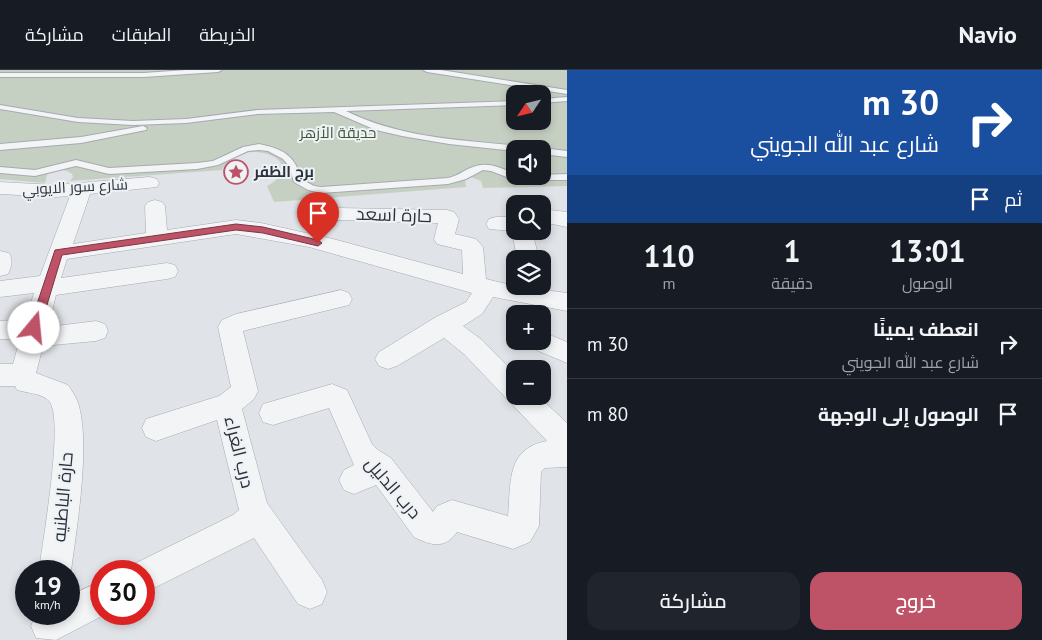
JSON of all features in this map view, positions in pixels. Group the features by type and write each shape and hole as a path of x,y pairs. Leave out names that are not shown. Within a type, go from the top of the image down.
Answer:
{"street":[{"name":"شارع سور الايوبي","path":"0,188 32,191 150,183"},
{"name":"حارة الباطنيه","path":"56,560 69,466 66,404 60,394 51,389 26,382 11,375 33,333 47,285 82,189"},
{"path":"155,206 157,238"},
{"name":"حارة اسعد","path":"338,214 449,218 444,240 471,245 481,287"},
{"path":"551,216 567,220"},
{"path":"58,253 157,238 235,221 481,287 506,289"},
{"path":"0,268 1,258"},
{"path":"0,288 47,285 168,271"},
{"path":"388,359 444,324 474,308 481,287"},
{"path":"545,295 567,302"},
{"name":"درب الغراء","path":"155,571 244,526 249,522 254,510 227,405 245,391 230,329 232,325 342,299"},
{"path":"444,324 473,347 506,382"},
{"path":"0,330 33,333 96,331"},
{"name":"درب الدليل","path":"273,413 336,396 340,401 362,453 368,460 381,468 426,526 433,530 441,528 448,517 452,516 513,533 519,530 523,526 527,468 531,461 536,456 545,453 567,454"},
{"path":"156,428 227,405"},
{"path":"529,405 567,442"},
{"path":"354,480 381,468"},
{"path":"254,510 310,592"},
{"path":"48,626 90,604"}],"lane":[{"path":"50,75 69,70"},
{"path":"0,75 144,76 218,70"},
{"path":"429,70 567,92"},
{"path":"551,100 567,99"},
{"path":"0,107 78,120 162,122 210,119 256,112 506,103"},
{"path":"334,108 361,122 395,133 506,147"},
{"path":"0,147 81,140 162,122"},
{"path":"0,170 35,173 76,163 109,171 197,166 215,163 246,149 259,147 270,149 286,157 293,165 297,180 311,188 320,190 448,181 463,177 475,169 483,167 493,168 515,177 567,177"},
{"path":"551,152 567,154"}],"green space":[{"name":"حديقة الأزهر","path":"0,70 567,70 567,186 483,188 481,181 471,177 465,179 466,187 274,202 267,186 280,177 283,168 278,160 269,155 256,152 243,153 231,159 222,170 70,181 73,177 72,174 66,170 59,170 47,175 45,183 0,179"}],"place":[{"name":"برج الظفر","path":"236,172"}],"route":[{"path":"34,328 58,253 236,227 263,230 318,243"}]}
